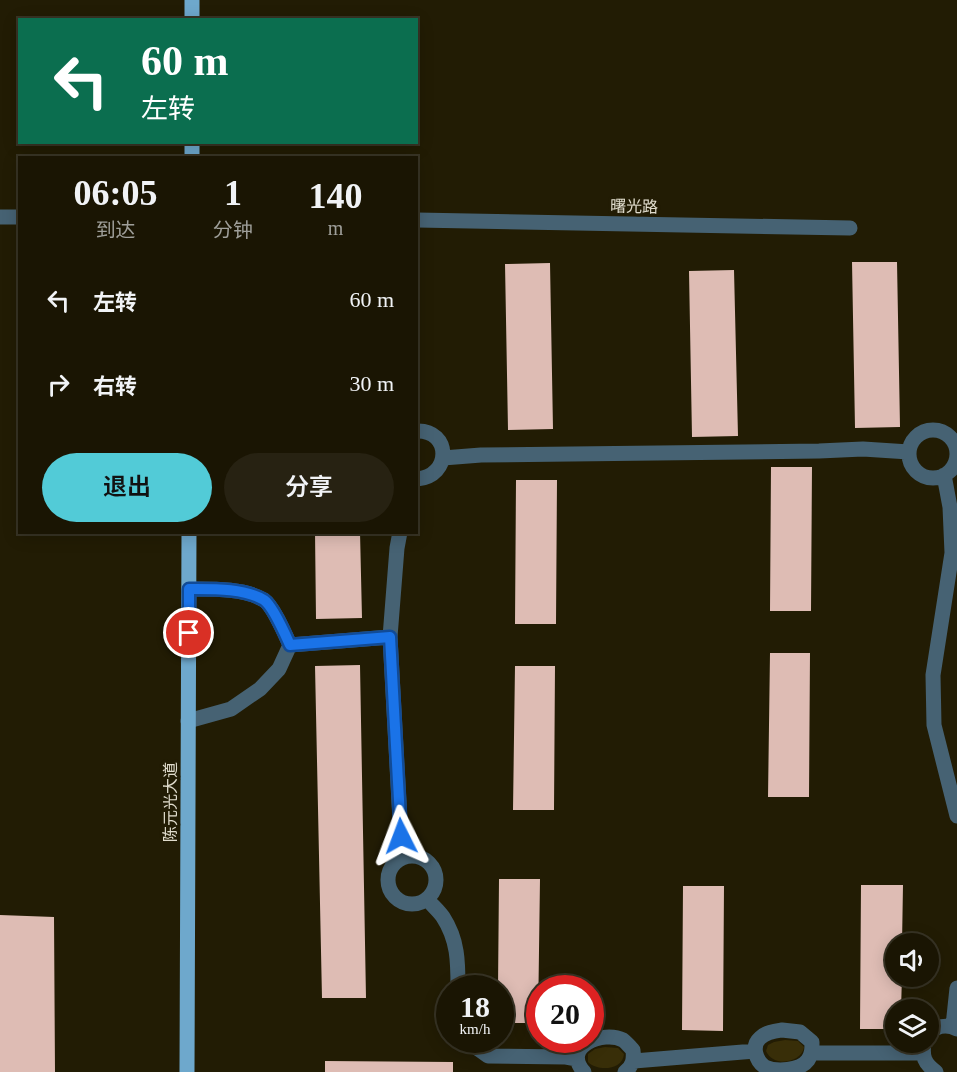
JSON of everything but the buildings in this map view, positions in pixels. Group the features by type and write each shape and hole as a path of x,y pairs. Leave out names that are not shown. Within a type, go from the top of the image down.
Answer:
{"main road":[{"path":"192,0 192,18"},
{"name":"陈元光大道","path":"187,1072 189,534"}],"street":[{"path":"0,217 18,217"},
{"name":"曙光路","path":"418,220 850,228"},
{"path":"927,430 939,430 949,435 955,445 957,457 953,468 944,475 933,478 921,475 912,467 909,452 916,435 927,430"},
{"path":"418,431 425,431 435,436 442,446 443,458 439,468 430,476 418,479"},
{"path":"443,458 481,455 863,449 909,452"},
{"path":"944,475 950,507 952,553 933,675 934,725 957,816"},
{"path":"400,534 390,637 402,858"},
{"path":"188,721 231,709 260,689 279,669 290,645 281,624 265,601 229,590 189,589"},
{"path":"290,645 390,637"},
{"path":"406,856 418,856 428,862 435,871 436,883 432,894 427,899 412,905 401,902 392,894 388,883 389,871 396,862 406,856"},
{"path":"427,899 443,917 453,938 458,958 458,975"},
{"path":"939,1027 955,1028 957,988"},
{"path":"790,1030 800,1032 812,1042 812,1053 800,1067 773,1071 764,1066 755,1051 760,1038 769,1032 790,1030"},
{"path":"580,1066 579,1051 582,1046 591,1041 611,1038 622,1040 633,1050 629,1066 755,1051"},
{"path":"812,1053 885,1050"},
{"path":"484,1053 488,1056 566,1057 580,1066"},
{"path":"924,1053 926,1064 936,1072"}],"shaded area":[{"path":"785,1040 798,1041 804,1047 802,1052 793,1060 775,1060 766,1051 768,1045"},
{"path":"604,1047 618,1048 624,1054 623,1059 609,1068 598,1067 588,1062 588,1054 604,1053"}],"route":[{"path":"189,633 189,589 229,590 265,601 281,624 290,645 390,637 401,836"}]}
